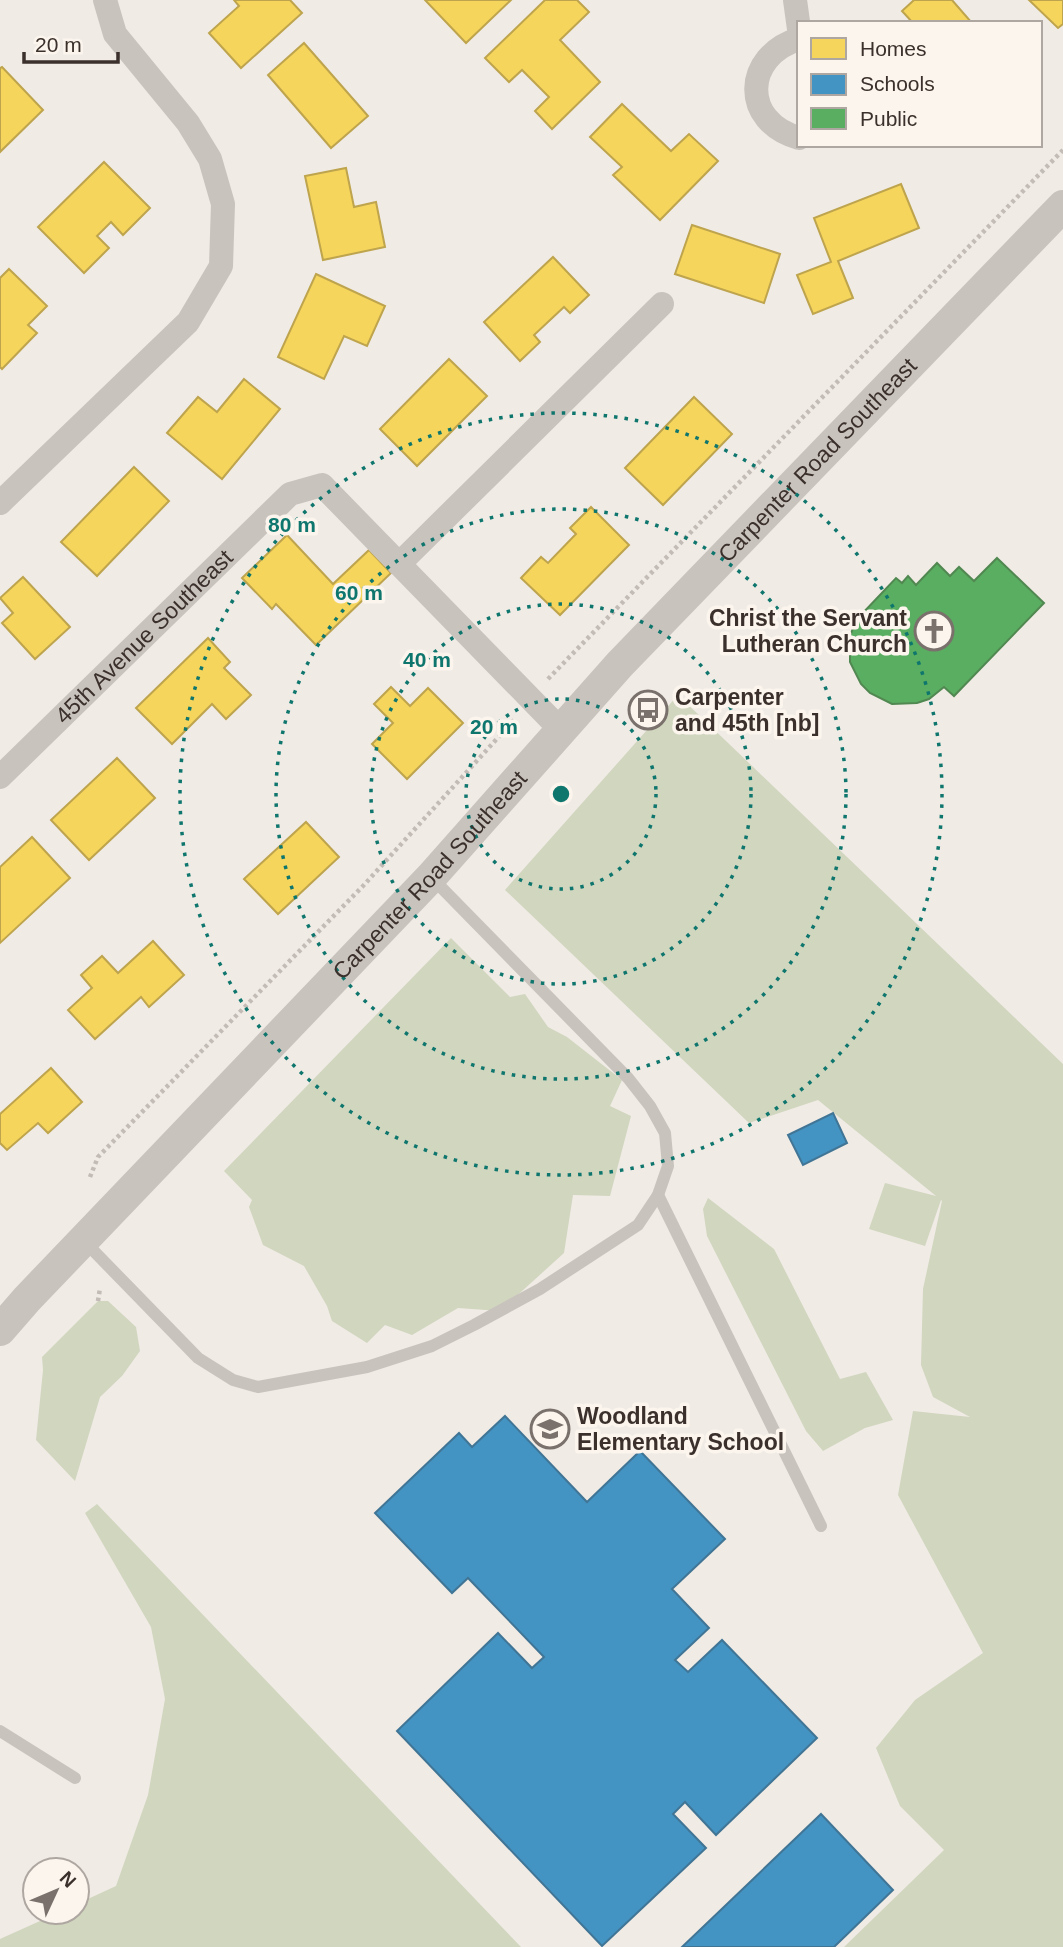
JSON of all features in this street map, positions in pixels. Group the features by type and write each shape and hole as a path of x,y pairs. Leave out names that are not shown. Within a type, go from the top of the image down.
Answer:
{"street":[{"path":"0,503 188,322 221,266 223,204 210,159 188,122 116,34 105,0"},
{"path":"795,0 798,21"},
{"path":"797,40 785,43 767,58 757,79 761,110 770,123 797,137"},
{"name":"Carpenter Road Southeast","path":"0,1330 430,877 620,664 1063,206"},
{"path":"399,564 662,304"},
{"name":"45th Avenue Southeast","path":"0,777 290,494 322,485 561,730"}],"lane":[{"path":"84,1241 198,1358 233,1380 258,1387 367,1367 432,1346 540,1289 638,1225 658,1195 668,1166 665,1133 650,1105 628,1079 430,877"},
{"path":"658,1195 821,1526"},
{"path":"0,1731 75,1778"}],"path":[{"path":"90,1177 97,1157 380,868 509,727 530,698 1063,150"}],"green space":[{"path":"678,695 1063,1064 1063,1947 844,1947 944,1850 900,1806 876,1748 915,1700 983,1653 898,1495 913,1411 970,1417 933,1397 921,1365 923,1289 942,1201 925,1246 869,1229 885,1183 936,1196 818,1100 749,1123 505,890"},
{"path":"451,938 510,997 525,994 548,1027 567,1037 622,1080 610,1106 631,1116 610,1196 573,1195 564,1253 500,1311 458,1308 412,1335 385,1325 367,1343 332,1321 327,1306 304,1266 263,1245 249,1207 252,1200 224,1171"},
{"path":"708,1198 774,1249 840,1379 866,1372 893,1420 865,1428 823,1451 806,1431 707,1236 703,1209"},
{"path":"98,1301 108,1301 136,1327 140,1351 122,1376 100,1397 75,1481 36,1440 42,1357"},
{"path":"97,1504 521,1947 0,1947 0,1939 29,1926 91,1926 91,1898 116,1886 148,1795 165,1699 151,1627 85,1513"}],"building: Homes":[{"path":"234,0 290,0 302,13 241,68 209,33 239,6"},
{"path":"425,0 511,0 466,43"},
{"path":"545,0 577,0 589,12 560,40 600,82 552,129 535,111 549,97 522,70 509,82 485,58"},
{"path":"914,0 952,0 970,21 911,21 902,11"},
{"path":"1029,0 1063,0 1063,24 1058,28"},
{"path":"304,43 368,116 331,148 268,75"},
{"path":"2,67 43,110 0,152 0,68"},
{"path":"622,104 671,151 689,134 718,161 660,220 613,175 622,167 590,137"},
{"path":"104,162 150,208 123,235 111,222 97,236 109,248 84,273 38,227"},
{"path":"346,168 354,207 376,202 385,247 323,260 305,176"},
{"path":"901,184 919,228 838,261 853,298 813,314 797,275 831,262 814,218"},
{"path":"692,225 780,254 764,303 675,274"},
{"path":"553,257 589,295 570,313 564,307 534,335 540,342 520,361 484,322"},
{"path":"9,269 47,306 28,325 37,333 2,369 0,278"},
{"path":"316,274 385,306 367,346 344,336 324,379 278,357"},
{"path":"449,359 487,396 417,466 380,429"},
{"path":"244,379 280,409 222,479 167,433 198,397 217,412"},
{"path":"694,397 732,434 663,505 625,468"},
{"path":"134,467 169,501 97,576 61,542"},
{"path":"591,507 629,545 560,615 521,578 541,557 548,563 576,534 570,528"},
{"path":"287,535 333,584 369,550 391,573 316,645 276,604 272,609 242,578"},
{"path":"23,577 70,627 35,659 2,623 13,613 0,598"},
{"path":"208,638 230,662 224,668 251,695 226,719 212,704 172,744 136,708"},
{"path":"391,687 410,706 428,688 463,723 407,779 372,744 393,723 374,704"},
{"path":"117,758 155,798 89,860 51,820"},
{"path":"306,822 339,857 278,914 244,879"},
{"path":"32,837 70,878 0,943 0,867"},
{"path":"153,941 184,975 149,1007 141,997 95,1039 68,1010 92,988 81,975 102,956 118,973"},
{"path":"51,1068 82,1102 48,1133 38,1123 7,1150 0,1143 0,1114"}],"building: Schools":[{"path":"833,1113 847,1143 803,1165 788,1135"},
{"path":"505,1416 587,1502 640,1451 725,1539 672,1589 709,1628 675,1660 688,1672 722,1640 817,1738 716,1835 685,1802 673,1814 706,1848 602,1946 397,1731 498,1633 532,1668 544,1657 468,1578 452,1593 375,1513 459,1433 472,1447"},
{"path":"821,1814 893,1890 834,1947 682,1947"}],"building: Public":[{"name":"Christ the Servant Lutheran Church","path":"997,558 1044,603 954,696 944,687 929,699 917,703 892,704 870,693 861,684 850,662 850,637 861,615 896,578 902,583 908,576 916,585 937,563 950,576 959,567 974,581"}],"place":[{"name":"Christ the Servant Lutheran Church","path":"934,631"},
{"name":"Carpenter and 45th [nb]","path":"648,710"},
{"name":"Woodland Elementary School","path":"550,1429"}]}
